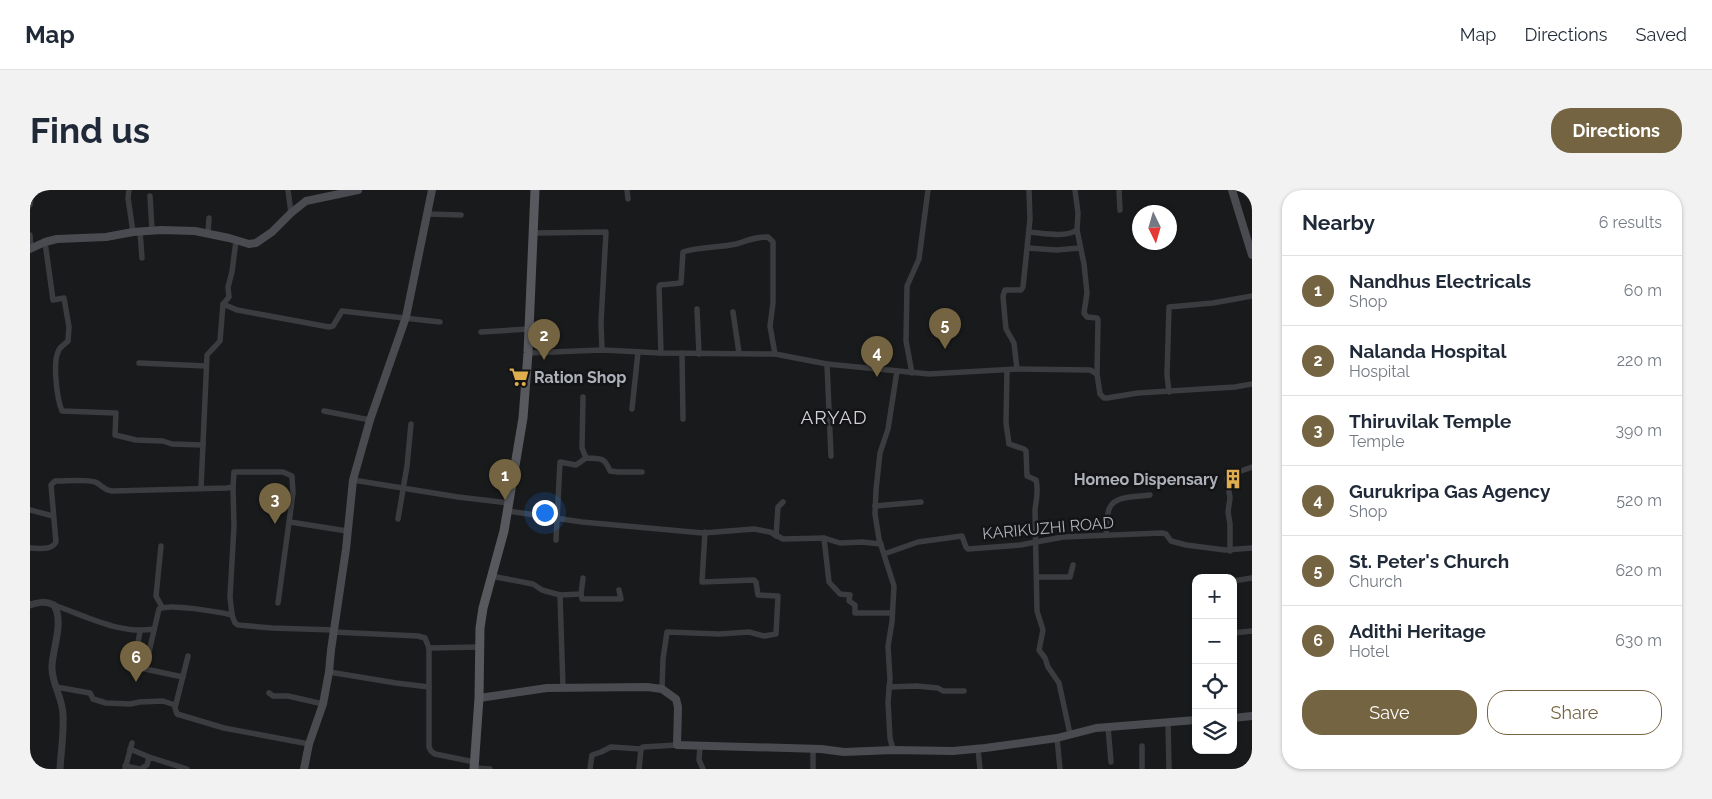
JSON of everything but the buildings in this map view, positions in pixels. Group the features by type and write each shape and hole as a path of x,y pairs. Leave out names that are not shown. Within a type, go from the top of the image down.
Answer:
{"main road":[{"path":"30,249 57,239 106,237 152,230 186,230 208,233 249,244 261,241 306,201 330,193 358,190"},
{"path":"304,769 309,744 323,704 329,672 346,549 353,480 370,420 406,317 432,190"},
{"path":"474,766 479,698 478,647 483,608 504,531 523,418 528,353 535,190"},
{"path":"1232,190 1252,254"},
{"path":"479,698 547,688 629,686 662,689 676,699 677,745 813,749 844,752 978,749 1057,738 1096,728 1192,720"},
{"path":"1237,718 1252,716"}],"street":[{"path":"30,205 32,190"},
{"path":"129,190 128,198 142,258"},
{"path":"288,190 291,213"},
{"path":"627,190 628,199"},
{"path":"912,373 906,342 907,286 919,259 928,190"},
{"path":"1017,369 1014,343 1005,324 1003,296 1005,290 1021,290 1023,287 1029,232 1029,190"},
{"path":"1075,190 1078,213 1077,230 1082,251 1087,293 1084,313 1087,317 1097,318 1098,320 1100,394 1104,398 1138,393 1235,387 1252,384"},
{"path":"1119,190 1120,210"},
{"path":"150,196 152,230"},
{"path":"427,214 461,215"},
{"path":"208,233 209,218"},
{"path":"1029,232 1064,233 1077,230"},
{"path":"534,233 606,232 600,322 602,350"},
{"path":"30,235 30,249"},
{"path":"661,353 659,287 660,285 681,283 683,252 695,248 735,244 753,237 768,237 774,242 774,303 770,326 775,354"},
{"path":"201,488 207,354 220,340 223,304 228,297 236,240"},
{"path":"45,242 53,300 64,298 69,327 68,341 59,350 56,359 58,400 62,411 116,414 115,435 136,440 203,445"},
{"path":"1028,248 1056,250 1080,248"},
{"path":"1169,392 1167,375 1169,307 1252,296"},
{"path":"223,304 236,310 329,328 333,326 342,311 440,322"},
{"path":"697,309 699,354"},
{"path":"734,312 739,353"},
{"path":"481,332 529,329"},
{"path":"528,353 602,350 699,354 775,354 826,364 912,373 962,374 1017,369 1090,370 1098,374"},
{"path":"632,409 638,352"},
{"path":"682,353 683,419"},
{"path":"139,363 206,366"},
{"path":"826,364 832,456"},
{"path":"1007,370 1006,423 1009,444 1026,451 1027,476 1036,480 1037,483 1037,611 1043,630 1039,650 1059,683 1070,734"},
{"path":"893,750 890,738 888,702 888,646 894,586 879,539 875,506 878,462 888,429 897,371"},
{"path":"583,397 582,448 586,458"},
{"path":"324,411 370,420"},
{"path":"398,519 407,466 411,424"},
{"path":"556,540 560,462 576,465 586,458 602,459 606,462 610,471 642,472"},
{"path":"1230,551 1228,512 1230,498 1227,478 1232,474 1252,467"},
{"path":"278,604 290,522 293,493 292,476 283,472 234,472 234,526 230,597 235,623 238,625 272,628 418,636 425,638 429,648 429,746 431,751 435,754 474,766 490,769"},
{"path":"353,480 458,497 582,522 705,532 754,529 763,530 783,540 824,538 840,543 862,542 881,544"},
{"path":"30,548 50,548 56,542 51,485 55,481 91,481 112,492 233,487"},
{"path":"1106,534 1110,507 1114,502 1150,495"},
{"path":"776,536 778,507 783,502"},
{"path":"875,506 921,502"},
{"path":"30,510 53,516"},
{"path":"290,522 347,530"},
{"path":"662,689 663,659 667,632 719,634 749,632 764,636 776,634 778,596 758,595 754,580 702,582 705,532"},
{"name":"KARIKUZHI ROAD","path":"884,554 918,542 962,536 968,549 1020,545 1050,538 1162,533 1166,534 1171,542 1186,545 1230,551 1252,548"},
{"path":"824,538 829,582 840,594 850,595 849,601 855,605 856,613 892,613"},
{"path":"161,546 156,596 162,607"},
{"path":"1037,576 1070,577 1073,564"},
{"path":"491,576 533,584 542,590 560,596 581,594"},
{"path":"583,578 582,599 621,599 619,590"},
{"path":"1237,580 1252,578"},
{"path":"560,596 563,688"},
{"path":"30,605 40,602 54,605 110,626 140,631 154,629"},
{"path":"54,605 57,609 58,619 52,666 63,714 60,769"},
{"path":"145,669 159,609 162,607 175,606 232,615"},
{"path":"140,631 134,662 145,669 183,677"},
{"path":"1237,633 1252,631"},
{"path":"429,648 478,647"},
{"path":"188,656 175,705 175,712 177,714 224,728 309,744"},
{"path":"329,672 429,687"},
{"path":"889,687 916,686 938,688 944,692 964,691"},
{"path":"56,687 90,693 93,700 106,703 130,704 163,701 175,705"},
{"path":"269,693 273,696 288,696 323,704"},
{"path":"1168,722 1169,769"},
{"path":"1108,727 1111,762"},
{"path":"1057,738 1060,769"},
{"path":"590,769 592,755 611,747 641,749 652,746 677,745"},
{"path":"149,757 146,765 140,769 125,767 131,746 149,757 187,769"},
{"path":"700,746 699,760 702,769"},
{"path":"1142,746 1142,769"},
{"path":"639,769 641,749"},
{"path":"813,749 813,769"},
{"path":"978,749 980,769"}],"place":[{"name":"St. Peter's Church","path":"945,349"},
{"name":"Nalanda Hospital","path":"544,360"},
{"name":"Ration Shop","path":"519,377"},
{"name":"Gurukripa Gas Agency","path":"877,377"},
{"name":"Homeo Dispensary","path":"1233,479"},
{"name":"Nandhus Electricals","path":"505,500"},
{"name":"Thiruvilak Temple","path":"275,524"},
{"name":"Adithi Heritage","path":"136,682"}],"district":[{"name":"ARYAD","path":"834,417"}]}
